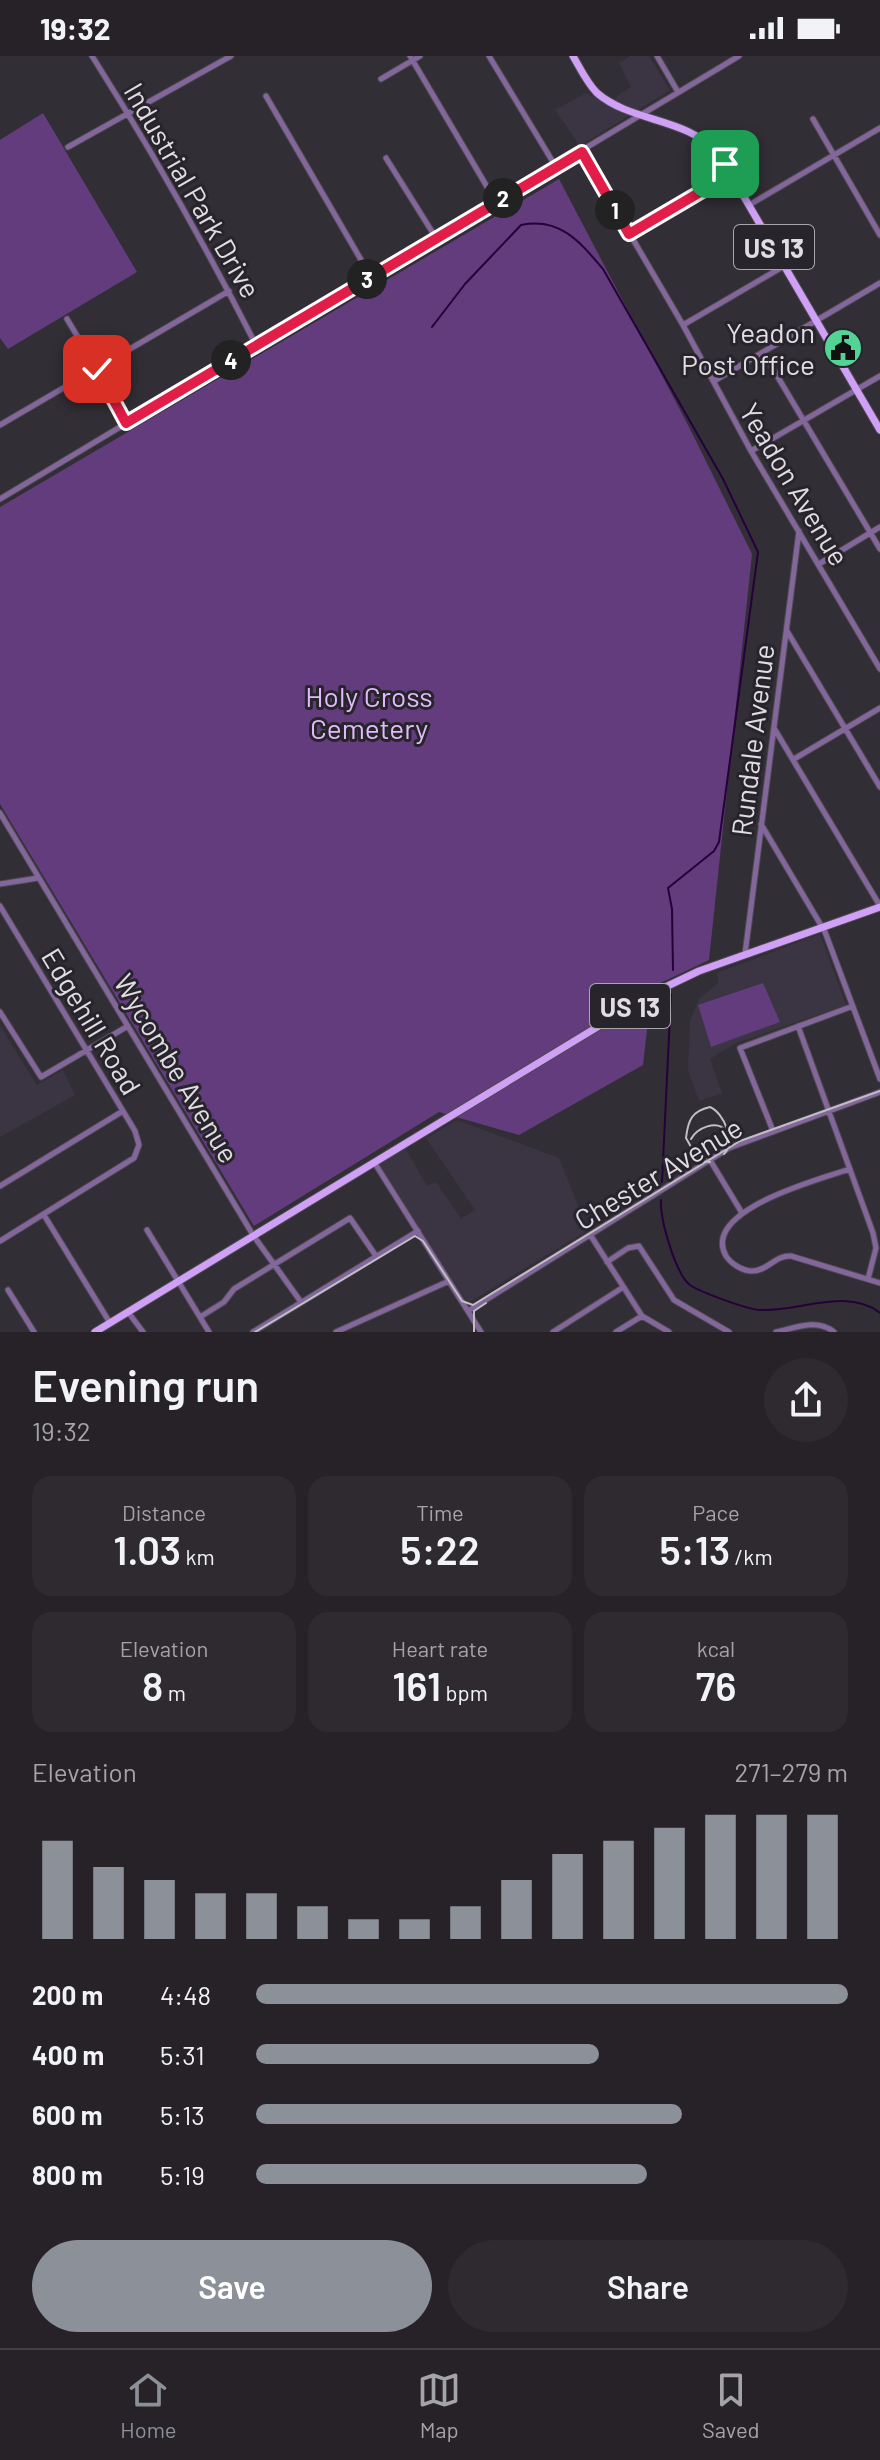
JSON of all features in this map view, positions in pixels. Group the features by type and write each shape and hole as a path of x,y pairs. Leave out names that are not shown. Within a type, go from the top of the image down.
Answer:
{"main road":[{"name":"US 13","path":"573,56 596,92 629,111 705,141 719,154 880,430"},
{"name":"US 13","path":"95,1332 655,992 688,975 880,906"}],"street":[{"name":"Industrial Park Drive","path":"92,56 128,112 256,345"},
{"path":"68,147 231,56"},
{"path":"381,79 411,58 420,56"},
{"path":"489,56 556,167"},
{"path":"657,56 678,92"},
{"path":"0,499 736,57"},
{"path":"411,58 496,202"},
{"path":"266,96 371,277"},
{"path":"813,119 880,235"},
{"path":"749,205 880,128"},
{"name":"Yeadon Avenue","path":"582,152 683,325 751,451 880,669"},
{"path":"386,158 436,238"},
{"path":"629,234 731,174"},
{"path":"683,325 785,265"},
{"path":"714,381 880,283"},
{"path":"0,425 229,291"},
{"path":"67,319 126,423"},
{"path":"763,352 880,549"},
{"path":"751,451 880,376"},
{"path":"819,564 880,527"},
{"name":"Rundale Avenue","path":"745,955 799,531"},
{"path":"795,557 803,550 813,554"},
{"path":"786,630 880,787"},
{"path":"782,658 790,650 800,652"},
{"path":"794,759 880,708"},
{"path":"774,728 880,906"},
{"name":"Wycombe Avenue","path":"0,813 253,1235 301,1302"},
{"path":"761,824 823,927 880,1079"},
{"path":"0,884 39,877"},
{"name":"Edgehill Road","path":"0,906 138,1139 138,1152 134,1158 44,1215"},
{"path":"773,1131 740,1048 853,1006"},
{"path":"0,1012 41,1077 128,1026"},
{"path":"798,1026 876,1248 868,1279"},
{"name":"Chester Avenue","path":"468,1311 729,1148 880,1092"},
{"path":"0,1186 123,1111"},
{"path":"710,1160 742,1213"},
{"path":"374,1161 481,1332"},
{"path":"850,1169 778,1194 742,1213 726,1228 723,1239 727,1258 739,1267 756,1271 779,1257 791,1256 880,1283"},
{"path":"0,1241 44,1215 110,1323"},
{"path":"200,1317 224,1302 234,1289 350,1218 376,1256"},
{"path":"147,1230 209,1332"},
{"path":"253,1332 418,1231"},
{"path":"591,1236 642,1316 669,1332"},
{"path":"607,1262 628,1248 639,1246 674,1300 729,1332"},
{"path":"336,1332 449,1281"},
{"path":"553,1332 622,1288"},
{"path":"8,1290 34,1332"},
{"path":"128,1312 143,1332"},
{"path":"616,1332 642,1316"},
{"path":"776,1332 822,1325 834,1332"}],"shaded area":[{"path":"630,56 649,56 670,90 580,146 555,110 586,93 612,106 617,96 631,87 619,63"},
{"path":"820,934 846,1005 736,1043 710,1059 722,1093 699,1101 688,1071 690,1021 699,999 718,983 717,973"},
{"path":"0,1026 37,1085 63,1070 75,1095 0,1137"},
{"path":"457,1120 559,1158 588,1230 468,1303 375,1162 404,1146 427,1186 436,1182 461,1219 475,1210 426,1138"}],"green space":[{"path":"43,113 137,272 8,349 0,338 0,140"},
{"name":"Holy Cross Cemetery","path":"559,179 752,554 709,960 652,987 643,1065 519,1135 439,1112 254,1226 0,804 0,507"},
{"path":"763,983 780,1022 711,1047 698,1005"}],"waterway":[{"path":"432,327 465,284 521,225 547,225 568,234 603,269 723,479 758,552 719,842 714,851 668,888 672,909 673,970"},
{"path":"662,1182 671,994"},
{"path":"661,1200 674,1258 684,1279 695,1288 760,1310 838,1301 867,1305 880,1313"}],"tram line":[{"path":"255,1332 415,1236 423,1241 462,1301 473,1305 740,1141 880,1091"},
{"path":"710,1162 699,1161 686,1138 690,1121 699,1111 710,1107 724,1121 729,1135 724,1154"},
{"path":"691,1139 707,1126 722,1127 726,1131"},
{"path":"474,1332 474,1311 486,1303"}],"place":[{"name":"Yeadon Post Office","path":"843,348"}],"route":[{"path":"97,369 126,423 582,152 629,234 731,174 725,164"}]}
